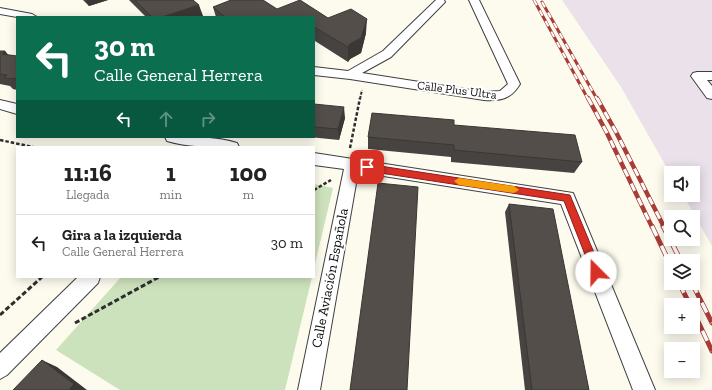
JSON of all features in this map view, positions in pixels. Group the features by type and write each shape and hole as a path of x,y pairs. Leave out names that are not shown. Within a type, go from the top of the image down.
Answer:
{"street":[{"name":"Calle Plus Ultra","path":"315,71 350,75 484,96 500,97 509,92 514,84 474,0"},
{"path":"350,75 387,54 440,2"},
{"path":"0,11 27,16"},
{"path":"712,76 697,76 712,95"},
{"path":"0,104 16,109"},
{"path":"178,138 225,146"},
{"path":"315,159 567,198 644,390"},
{"name":"Calle Aviación Española","path":"309,390 349,165"},
{"path":"0,368 90,278"}],"path":[{"path":"349,165 363,86 350,75"},
{"path":"0,140 28,146"},
{"path":"0,315 41,278"},
{"path":"47,321 64,328 157,278"}],"shaded area":[{"path":"562,0 712,0 712,246 700,225 700,210 692,210 687,202 700,202 700,166 666,166 621,87"}],"green space":[{"path":"315,184 333,188 315,264"},
{"path":"120,278 312,278 285,390 120,390 56,350"}],"building":[{"path":"135,0 193,0 199,5 165,16 151,16"},
{"path":"231,0 263,0 277,9 300,0 328,18 351,9 367,19 361,38 350,44 348,47 315,28 315,16 224,16 213,7"},
{"path":"0,51 5,51 2,54 16,56 16,79 4,78 7,75 0,74"},
{"path":"315,104 344,107 338,129 315,127"},
{"path":"372,113 454,120 454,125 575,135 582,162 454,150 454,145 368,137"},
{"path":"378,183 418,187 407,390 350,390"},
{"path":"509,204 553,209 589,390 532,390"},
{"path":"42,360 74,384 69,390 13,390"}],"railway":[{"path":"534,0 588,99"},
{"path":"542,2 597,99"},
{"path":"588,98 607,133 652,227"},
{"path":"597,98 664,227"},
{"path":"652,226 665,254"},
{"path":"663,226 677,254"},
{"path":"682,290 686,298"},
{"path":"696,290 712,323"},
{"path":"700,326 712,351"}],"slow traffic":[{"path":"459,181 514,190"}],"route":[{"path":"367,167 567,198 596,272"}]}
